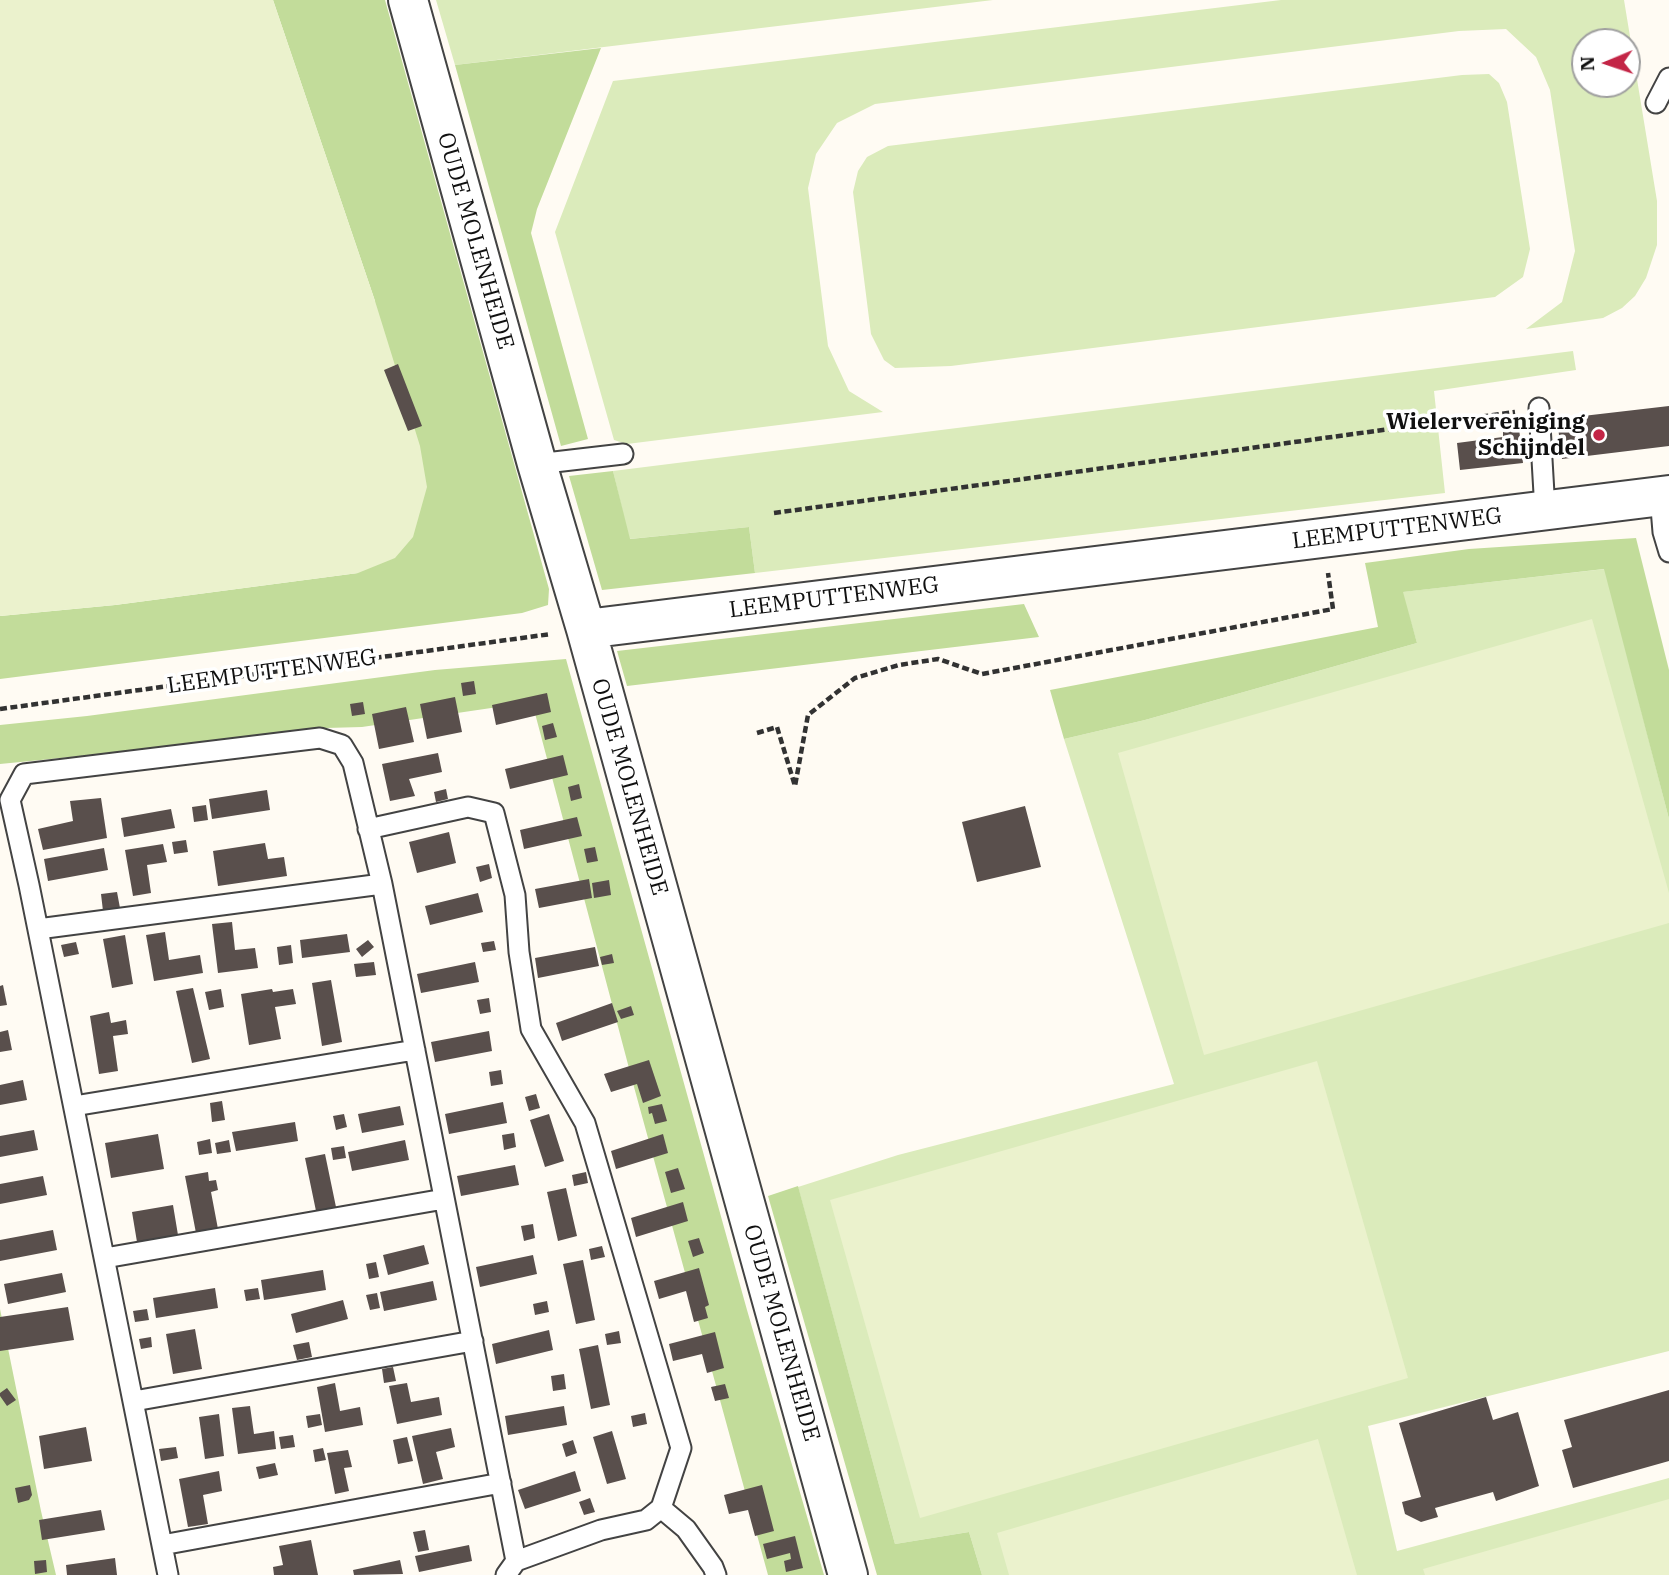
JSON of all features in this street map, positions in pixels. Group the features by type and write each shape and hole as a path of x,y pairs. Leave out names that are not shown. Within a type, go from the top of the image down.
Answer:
{"street":[{"name":"OUDE MOLENHEIDE","path":"408,0 537,464 586,629 848,1575"},
{"name":"LEEMPUTTENWEG","path":"586,629 1664,496"}],"lane":[{"path":"1656,103 1669,78"},
{"path":"1539,408 1545,511"},
{"path":"537,464 623,454"},
{"path":"1664,496 1663,532 1669,552"},
{"path":"168,1575 38,929 9,800 24,774 320,738 342,746 353,763 368,830 382,884 501,1483 511,1568 601,1530 646,1520 661,1508 681,1448 585,1123 531,1029 519,952 515,895 494,813 468,807 368,830"},
{"path":"38,929 382,884"},
{"path":"74,1106 415,1050"},
{"path":"105,1258 444,1199"},
{"path":"134,1401 473,1340"},
{"path":"162,1545 501,1483"},
{"path":"661,1508 686,1529 716,1575"}],"path":[{"path":"774,513 1539,408"},
{"path":"757,733 777,727 795,786 807,715 855,678 899,665 938,659 982,674 1333,609 1324,537"},
{"name":"LEEMPUTTENWEG","path":"0,709 586,629"}],"green space":[{"path":"0,0 273,0 375,301 420,446 427,487 413,537 395,558 358,573 115,605 0,616"},
{"path":"273,0 385,0 549,589 548,605 522,613 0,679 0,616 115,605 358,573 375,301"},
{"path":"436,0 993,0 455,65"},
{"path":"1281,0 1624,0 1629,28 1571,28 1571,98 1640,98 1657,201 1657,245 1646,278 1635,296 1622,308 1603,318 1526,329 1562,302 1575,251 1550,90 1536,57 1506,29 1459,31 875,104 837,123 816,154 808,188 828,346 849,391 883,412 627,444 614,440 555,232 613,81"},
{"path":"601,48 537,209 531,233 588,439 561,446 455,65"},
{"path":"1489,74 1499,83 1507,102 1530,249 1523,277 1495,297 951,366 895,368 884,360 871,334 853,192 858,171 867,157 888,146 1462,75"},
{"path":"1573,351 1576,370 1434,391 1445,493 755,573 749,527 629,539 613,471"},
{"path":"613,471 630,539 749,527 755,573 602,590 569,476"},
{"path":"1636,538 1669,670 1669,819 1604,569 1403,592 1417,643 1145,720 1064,739 1050,690 1378,627 1365,563 1469,549"},
{"path":"1605,569 1669,819 1669,1351 1368,1426 1397,1551 1669,1478 1669,1575 982,1575 969,1532 895,1544 798,1187 898,1155 1174,1084 1064,739 1145,720 1417,643 1402,592"},
{"path":"1024,604 1039,637 627,686 617,651"},
{"path":"1592,619 1669,893 1669,923 1204,1055 1118,753"},
{"path":"566,659 747,1310 824,1575 768,1575 532,702 362,727 326,728 254,739 0,764 0,725 435,670"},
{"path":"1317,1061 1408,1378 920,1518 830,1200"},
{"path":"798,1186 895,1544 969,1532 982,1575 877,1575 768,1196"},
{"path":"0,1309 41,1511 56,1575 0,1575"},
{"path":"1318,1439 1357,1575 1009,1575 997,1533"},
{"path":"1669,1499 1669,1575 1425,1575 1423,1569"}],"building":[{"path":"398,364 422,426 408,431 384,370"},
{"path":"1669,406 1669,446 1562,459 1557,419"},
{"path":"1519,428 1523,463 1460,470 1457,443 1503,437 1503,431"},
{"path":"474,681 476,694 463,696 461,683"},
{"path":"547,693 551,712 496,725 492,705"},
{"path":"455,697 462,732 427,739 420,704"},
{"path":"363,702 365,714 352,716 350,704"},
{"path":"406,707 414,742 379,749 372,714"},
{"path":"553,723 557,737 545,740 542,726"},
{"path":"438,753 442,772 409,779 415,796 390,801 382,764"},
{"path":"563,755 568,775 510,789 505,769"},
{"path":"579,784 582,798 571,801 568,787"},
{"path":"446,789 448,799 436,802 434,792"},
{"path":"267,790 270,810 212,819 209,799"},
{"path":"101,798 107,838 43,850 38,829 73,821 70,801"},
{"path":"206,805 208,820 194,822 192,807"},
{"path":"1025,806 1041,867 977,882 962,822"},
{"path":"171,809 175,828 124,837 121,818"},
{"path":"577,817 582,836 524,849 520,830"},
{"path":"449,832 456,863 417,873 409,842"},
{"path":"186,840 188,852 174,854 172,842"},
{"path":"265,843 268,859 284,857 287,876 218,886 213,851"},
{"path":"163,844 167,862 147,865 151,893 133,896 125,850"},
{"path":"595,847 598,861 587,863 584,849"},
{"path":"104,848 108,870 48,881 44,859"},
{"path":"489,864 492,878 480,882 476,867"},
{"path":"589,879 592,898 539,908 535,889"},
{"path":"609,880 611,895 594,898 592,883"},
{"path":"117,892 120,908 103,911 101,894"},
{"path":"478,893 483,912 430,925 425,906"},
{"path":"232,922 235,950 255,948 258,968 218,973 212,924"},
{"path":"165,932 169,960 200,955 203,973 154,981 146,935"},
{"path":"347,934 350,952 302,958 300,940"},
{"path":"125,935 133,984 112,988 103,939"},
{"path":"368,940 374,947 362,957 356,949"},
{"path":"494,941 496,950 483,952 481,943"},
{"path":"76,942 79,954 64,957 61,945"},
{"path":"291,945 293,963 279,965 277,947"},
{"path":"595,947 599,966 538,978 535,958"},
{"path":"612,954 614,963 602,965 600,957"},
{"path":"374,962 376,975 356,977 354,964"},
{"path":"475,962 479,982 421,993 417,974"},
{"path":"331,980 342,1042 322,1046 312,983"},
{"path":"3,985 7,1005 0,1006 0,986"},
{"path":"193,988 210,1059 192,1063 176,991"},
{"path":"221,989 224,1007 209,1010 205,992"},
{"path":"272,989 273,992 293,989 296,1004 275,1007 281,1039 249,1045 241,994"},
{"path":"489,998 491,1012 480,1014 477,1000"},
{"path":"612,1003 618,1022 562,1041 556,1023"},
{"path":"631,1006 634,1015 621,1019 617,1011"},
{"path":"109,1012 111,1023 126,1020 128,1034 113,1036 118,1071 99,1074 90,1016"},
{"path":"8,1030 12,1050 0,1052 0,1032"},
{"path":"489,1031 492,1051 435,1062 431,1042"},
{"path":"649,1060 661,1096 643,1103 637,1084 611,1092 604,1074"},
{"path":"501,1070 503,1084 491,1086 489,1072"},
{"path":"23,1080 27,1100 0,1105 0,1085"},
{"path":"536,1094 540,1108 529,1111 525,1097"},
{"path":"222,1101 225,1120 212,1122 210,1103"},
{"path":"503,1102 507,1123 449,1134 445,1114"},
{"path":"662,1104 667,1121 655,1124 648,1107"},
{"path":"400,1106 404,1125 362,1133 358,1114"},
{"path":"344,1114 347,1127 336,1130 333,1116"},
{"path":"549,1114 564,1161 545,1167 530,1120"},
{"path":"295,1122 298,1141 236,1151 232,1132"},
{"path":"34,1130 38,1150 0,1157 0,1136"},
{"path":"514,1133 516,1147 504,1150 502,1135"},
{"path":"158,1134 164,1169 111,1178 105,1143"},
{"path":"663,1134 668,1153 616,1169 611,1151"},
{"path":"210,1139 212,1153 199,1155 197,1142"},
{"path":"229,1140 231,1152 217,1154 215,1143"},
{"path":"405,1140 409,1160 352,1171 348,1152"},
{"path":"344,1146 346,1158 333,1160 331,1148"},
{"path":"325,1154 336,1207 316,1211 305,1158"},
{"path":"515,1165 519,1185 461,1196 457,1176"},
{"path":"678,1168 685,1189 671,1193 665,1172"},
{"path":"208,1172 209,1181 216,1180 218,1190 211,1192 218,1229 196,1233 185,1176"},
{"path":"586,1172 588,1183 574,1186 572,1175"},
{"path":"43,1176 47,1195 0,1204 0,1184"},
{"path":"566,1188 577,1236 558,1241 547,1192"},
{"path":"683,1202 688,1221 636,1237 631,1218"},
{"path":"173,1205 178,1235 137,1242 132,1212"},
{"path":"533,1224 535,1238 524,1241 521,1226"},
{"path":"53,1230 57,1250 0,1261 0,1240"},
{"path":"699,1238 704,1253 693,1257 688,1241"},
{"path":"424,1245 429,1264 388,1275 383,1255"},
{"path":"602,1246 605,1257 591,1260 589,1249"},
{"path":"533,1255 537,1274 480,1287 476,1267"},
{"path":"583,1260 595,1320 576,1324 563,1264"},
{"path":"376,1262 379,1277 369,1279 366,1264"},
{"path":"699,1268 709,1305 705,1307 708,1318 694,1322 686,1291 659,1299 654,1281"},
{"path":"323,1270 326,1290 264,1300 261,1280"},
{"path":"62,1273 66,1292 8,1304 4,1284"},
{"path":"433,1281 437,1300 384,1311 380,1292"},
{"path":"215,1288 218,1308 156,1318 153,1298"},
{"path":"258,1288 260,1299 246,1301 244,1290"},
{"path":"377,1293 380,1308 370,1310 366,1295"},
{"path":"343,1300 348,1319 296,1333 291,1314"},
{"path":"547,1301 549,1312 535,1315 533,1304"},
{"path":"68,1307 74,1340 0,1351 0,1317"},
{"path":"147,1309 149,1320 135,1322 133,1311"},
{"path":"195,1329 202,1369 173,1374 166,1334"},
{"path":"549,1330 553,1350 496,1364 492,1344"},
{"path":"619,1331 621,1343 607,1345 605,1334"},
{"path":"715,1332 724,1368 707,1373 702,1354 673,1361 669,1344"},
{"path":"151,1337 152,1347 141,1349 139,1339"},
{"path":"309,1342 312,1357 297,1360 293,1345"},
{"path":"598,1345 610,1405 591,1409 579,1349"},
{"path":"393,1367 396,1381 384,1383 382,1369"},
{"path":"564,1374 566,1389 553,1391 551,1376"},
{"path":"335,1383 340,1411 360,1407 363,1425 325,1432 317,1387"},
{"path":"407,1383 411,1402 439,1397 442,1415 397,1424 389,1386"},
{"path":"725,1384 729,1398 715,1401 711,1387"},
{"path":"7,1388 16,1400 7,1406 0,1393"},
{"path":"1669,1390 1669,1461 1573,1488 1562,1450 1572,1447 1564,1420"},
{"path":"1486,1397 1493,1420 1518,1412 1539,1486 1496,1501 1493,1492 1435,1508 1438,1517 1421,1522 1405,1514 1402,1502 1421,1497 1399,1423"},
{"path":"250,1406 254,1434 274,1431 276,1449 238,1454 232,1408"},
{"path":"564,1406 567,1425 508,1435 505,1416"},
{"path":"645,1413 647,1424 633,1427 631,1416"},
{"path":"219,1414 224,1456 205,1459 199,1417"},
{"path":"320,1414 322,1425 308,1428 306,1416"},
{"path":"86,1427 92,1461 44,1469 39,1436"},
{"path":"451,1428 455,1447 436,1452 443,1479 423,1484 412,1436"},
{"path":"612,1431 626,1479 607,1484 593,1437"},
{"path":"293,1435 295,1447 281,1449 279,1437"},
{"path":"407,1437 413,1461 398,1464 393,1440"},
{"path":"573,1440 577,1453 566,1457 562,1444"},
{"path":"176,1447 178,1458 161,1461 159,1449"},
{"path":"323,1448 326,1460 315,1462 313,1450"},
{"path":"348,1450 352,1467 344,1468 349,1491 335,1494 327,1453"},
{"path":"275,1463 278,1475 259,1479 256,1467"},
{"path":"219,1471 222,1491 203,1495 208,1524 188,1527 179,1479"},
{"path":"575,1471 581,1491 525,1509 518,1490"},
{"path":"30,1485 32,1495 29,1500 18,1503 15,1488"},
{"path":"762,1485 774,1531 755,1536 748,1510 729,1514 724,1495"},
{"path":"590,1498 595,1512 584,1515 579,1502"},
{"path":"101,1510 105,1530 42,1540 39,1520"},
{"path":"425,1530 429,1550 418,1552 413,1532"},
{"path":"795,1536 803,1568 786,1572 784,1561 791,1559 790,1553 767,1559 763,1544"},
{"path":"311,1540 318,1575 274,1575 273,1567 283,1565 279,1546"},
{"path":"469,1545 472,1561 419,1572 415,1556"},
{"path":"115,1558 117,1575 67,1575 66,1565"},
{"path":"46,1560 47,1572 35,1574 34,1561"},
{"path":"400,1560 403,1574 354,1575 353,1570"}],"place":[{"name":"Wielervereniging Schijndel","path":"1599,435"}]}
